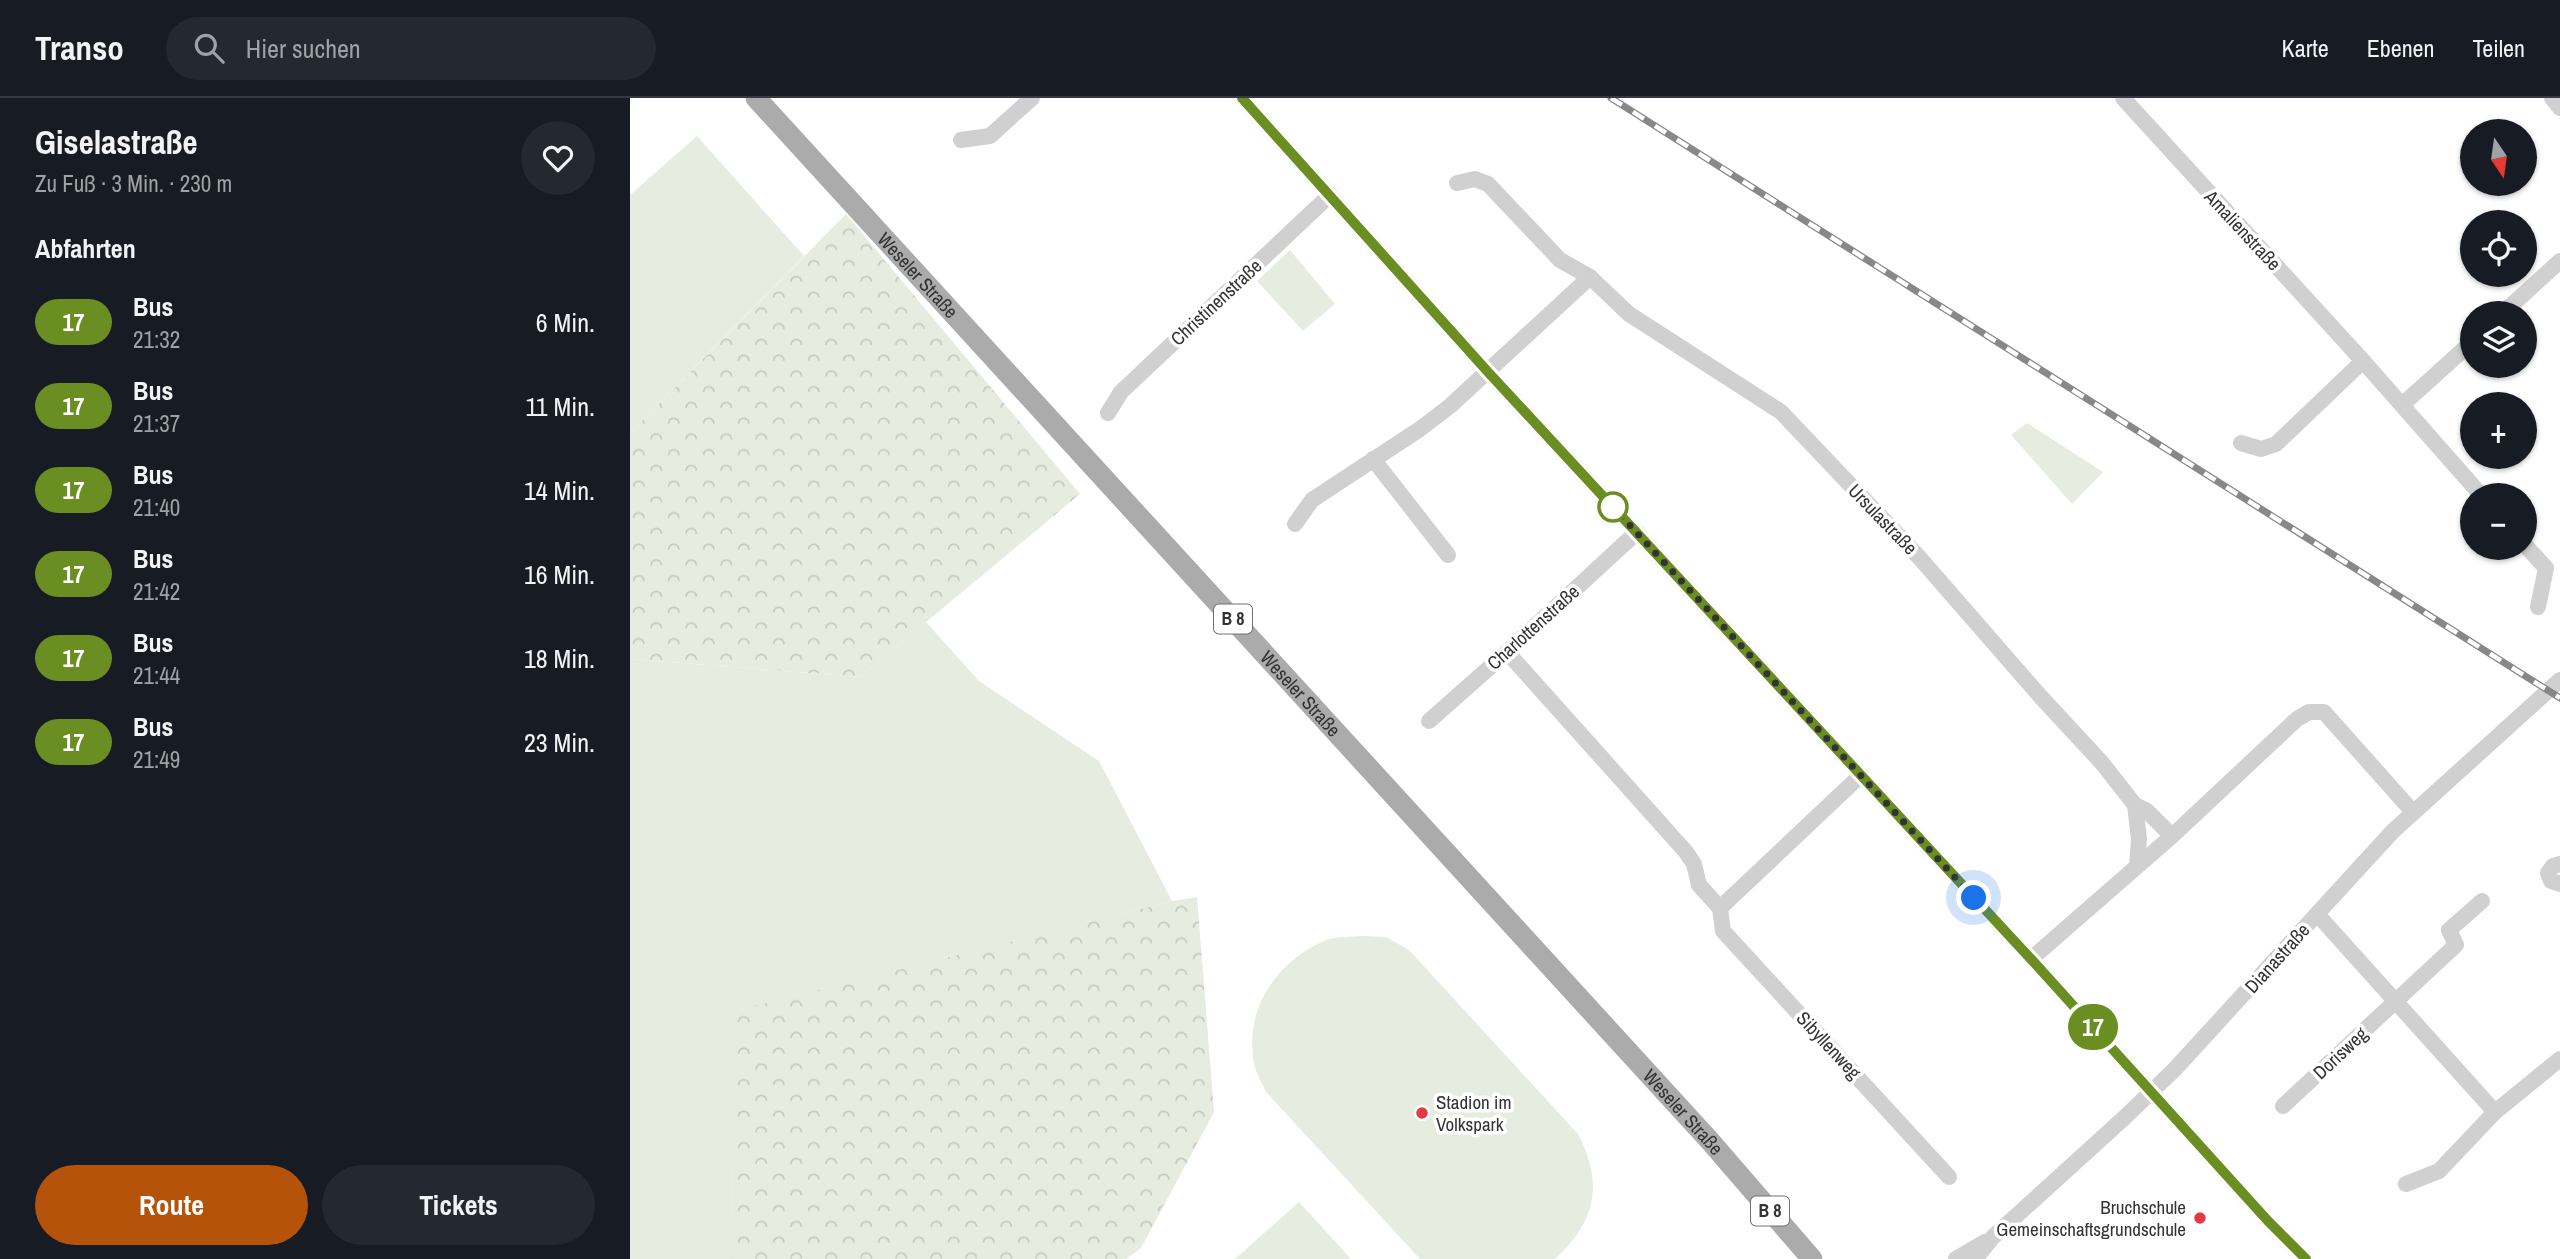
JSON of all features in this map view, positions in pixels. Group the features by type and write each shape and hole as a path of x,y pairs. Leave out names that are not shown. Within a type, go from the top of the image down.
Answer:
{"main road":[{"name":"Weseler Straße","path":"756,98 1700,1130 1812,1259"}],"street":[{"path":"961,140 990,136 1032,98"},
{"path":"1242,98 1488,372 2031,959 2268,1221 2306,1259"},
{"name":"Amalienstraße","path":"2123,98 2470,483"},
{"path":"2552,98 2560,108"},
{"name":"Ursulastraße","path":"1457,183 1475,179 1488,184 1560,260 1590,277 1629,314 1781,412 1917,556 2102,763 2135,806 2147,811 2172,836"},
{"name":"Christinenstraße","path":"1108,413 1121,392 1330,195"},
{"path":"2516,301 2560,261"},
{"path":"1295,524 1312,500 1420,429 1450,406 1590,277"},
{"path":"2402,405 2460,353"},
{"path":"2241,443 2261,449 2276,444 2363,361"},
{"path":"1373,459 1448,555"},
{"name":"Charlottenstraße","path":"1429,721 1637,533"},
{"path":"2537,558 2546,568 2539,607"},
{"name":"Sibyllenweg","path":"1507,652 1686,852 1694,864 1699,885 1720,908 1723,931 1950,1177"},
{"name":"Dianastraße","path":"1975,1259 1993,1237 2151,1092 2413,812 2560,680"},
{"path":"2031,959 2172,836 2297,719 2309,712 2324,712 2413,812"},
{"path":"1720,908 1861,775"},
{"path":"2135,806 2139,839 2137,866"},
{"path":"2560,864 2550,867 2548,876 2553,883 2560,884"},
{"name":"Dorisweg","path":"2283,1106 2456,945 2449,930 2482,901"},
{"path":"2317,914 2495,1112"},
{"path":"2406,1184 2439,1171 2495,1112 2560,1059"},
{"name":"Dianastraße","path":"1956,1259 1993,1237"}],"green space":[{"path":"697,136 804,256 630,433 630,195"},
{"path":"846,214 1080,494 860,677 630,659 630,433"},
{"path":"1290,250 1335,304 1303,331 1257,281"},
{"path":"2027,423 2103,472 2072,504 2011,435"},
{"path":"926,622 979,681 1099,761 1172,901 734,1011 732,1259 630,1259 630,659 860,677"},
{"path":"1197,897 1214,1112 1141,1248 1126,1259 732,1259 733,1011"},
{"name":"Stadion im Volkspark","path":"1386,937 1409,950 1578,1134 1591,1169 1592,1201 1580,1230 1555,1259 1420,1259 1266,1092 1255,1067 1252,1046 1254,1026 1267,990 1292,961 1308,949 1330,939"},
{"path":"1299,1202 1351,1259 1235,1259"}],"railway":[{"path":"1611,98 2560,698"}],"bus line":[{"name":"17","path":"1242,98 1488,372 2031,959 2268,1221 2306,1259"}],"place":[{"name":"Stadion im Volkspark","path":"1422,1113"},
{"name":"Bruchschule Gemeinschaftsgrundschule","path":"2200,1218"}],"route":[{"path":"1613,507 1974,898"}]}
